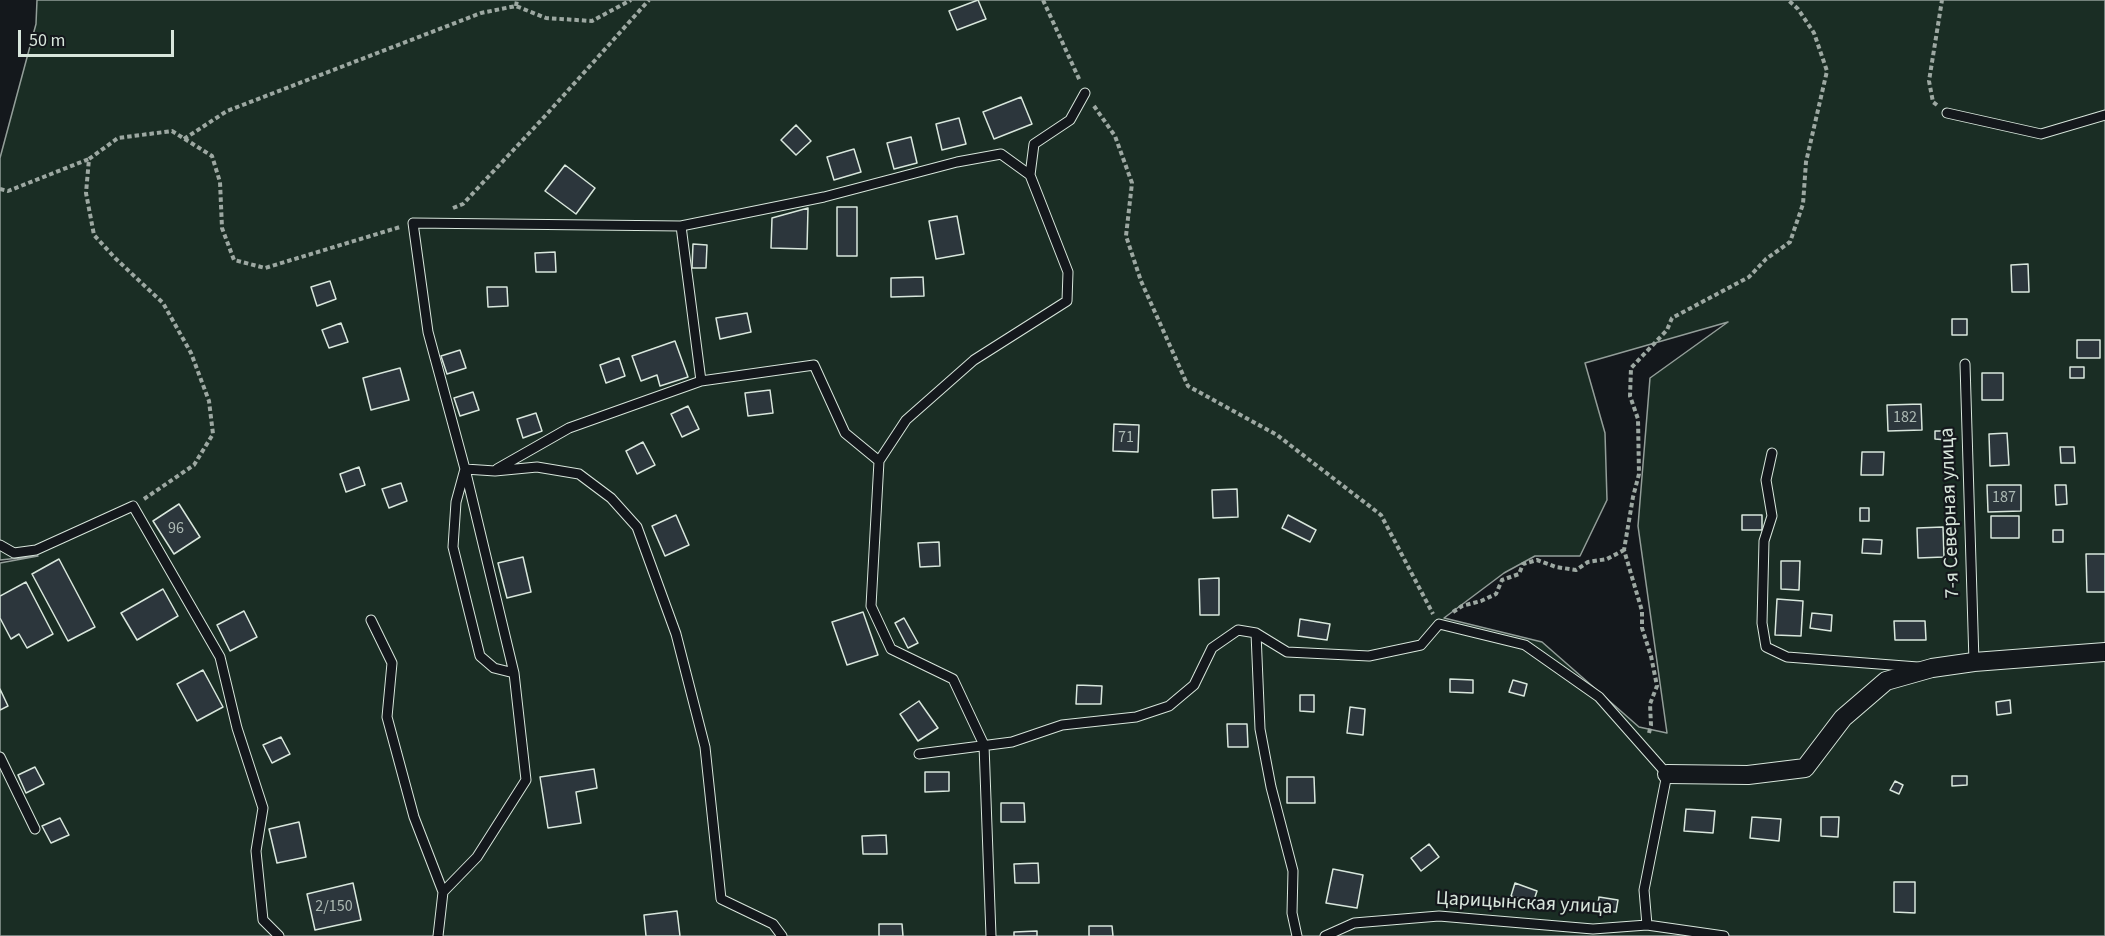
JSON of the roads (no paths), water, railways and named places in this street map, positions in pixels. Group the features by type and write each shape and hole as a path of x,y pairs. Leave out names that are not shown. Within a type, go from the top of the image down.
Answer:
{"street":[{"path":"1666,774 1748,774 1805,768 1843,718 1886,681 1932,668 1974,662 2105,652"}],"lane":[{"path":"991,936 984,745 953,679 891,649 871,606 879,461 906,420 974,360 1067,301 1068,272 1030,175 1034,144 1070,120 1085,93"},
{"path":"1947,113 2041,134 2105,116"},
{"path":"443,892 477,857 526,780 514,673 465,469 428,332 413,223 681,226 824,197 957,162 1001,154 1030,175"},
{"path":"681,226 701,381"},
{"name":"7-я Северная улица","path":"1965,364 1974,662"},
{"path":"495,471 569,428 701,381 814,365 845,433 879,461"},
{"path":"1772,453 1766,480 1772,516 1764,541 1762,623 1766,647 1787,657 1932,668"},
{"path":"465,469 495,471 537,467 579,474 611,498 637,527 676,634 705,747 721,898 773,924 782,936"},
{"path":"465,469 456,502 453,547 480,656 495,668 514,673"},
{"path":"0,545 14,553 36,550 133,506 220,657 237,728 263,808 256,851 263,920 279,936"},
{"path":"371,620 392,663 387,717 414,817 443,892 438,936"},
{"path":"919,754 1012,742 1062,725 1136,717 1169,706 1194,685 1212,648 1238,630 1256,633 1287,652 1369,656 1421,645 1438,624 1525,645 1599,697 1666,774 1644,890 1647,925"},
{"path":"1256,633 1260,729 1271,787 1293,871 1292,913 1297,936"},
{"path":"0,757 34,829"},
{"name":"Царицынская улица","path":"1325,936 1354,923 1439,916 1593,929 1647,925 1724,936"}]}
